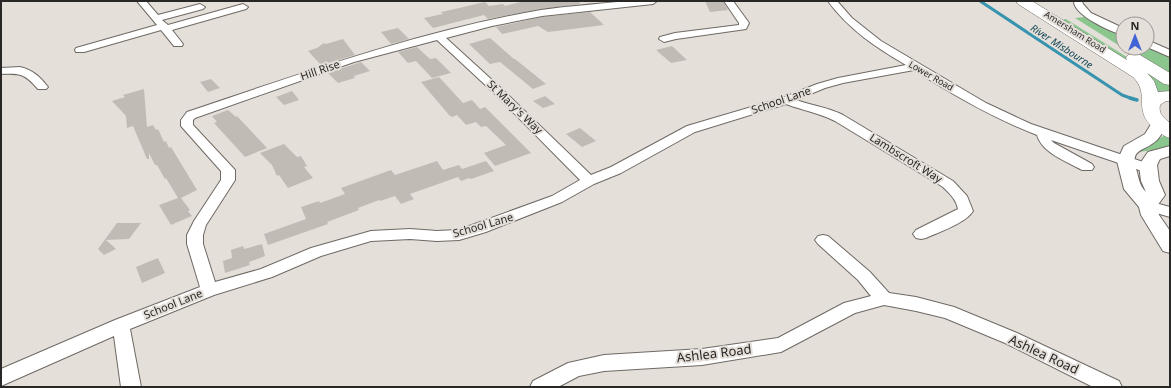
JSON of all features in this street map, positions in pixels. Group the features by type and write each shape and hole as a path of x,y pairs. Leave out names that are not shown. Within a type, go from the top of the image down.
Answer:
{"highway":[{"name":"Amersham Road","path":"1023,1 1134,70 1146,81 1152,102 1150,109 1153,118 1164,128"},
{"name":"Amersham Road","path":"1041,1 1170,80"},
{"path":"1152,102 1163,96 1170,96"}],"main road":[{"path":"1164,128 1130,149 1125,161 1133,189 1148,206 1150,215 1170,246"},
{"path":"1148,206 1156,195 1150,181 1147,168 1154,156 1170,151"}],"street":[{"path":"141,1 178,44"},
{"name":"Hill Rise","path":"209,290 196,244 195,235 199,225 228,180 228,170 187,126 187,120 199,112 343,62 491,22 542,13 653,1"},
{"path":"664,39 675,36 743,27 744,23 728,1"},
{"name":"Lower Road","path":"832,1 840,12 853,25 880,45 915,67 1008,118 1042,132 1147,168"},
{"path":"1078,1 1078,5 1088,15 1115,28"},
{"path":"162,25 200,6"},
{"path":"80,50 162,25 243,7"},
{"name":"St Mary's Way","path":"438,36 494,87 590,181"},
{"path":"1155,47 1170,54"},
{"name":"School Lane","path":"1,378 122,325 209,290 266,273 316,252 371,236 410,234 437,236 466,233 523,213 557,199 590,181 616,170 691,130 786,100 821,86 842,80 915,67"},
{"path":"1,71 23,70 31,74 42,87"},
{"name":"Lambscroft Way","path":"786,100 804,107 825,111 839,118 948,184 958,192 965,203 966,210 958,217 921,234"},
{"path":"1042,132 1045,142 1049,146 1087,167"},
{"path":"1148,206 1170,212"},
{"path":"823,240 864,276 884,299"},
{"name":"Ashlea Road","path":"540,387 575,369 604,363 702,357 781,345 850,308 884,299 916,304 948,312 1011,338 1112,387"},
{"path":"122,325 131,387"}],"green space":[{"path":"1085,17 1115,32 1115,43 1075,18"},
{"path":"1066,19 1115,50 1115,56 1125,56 1170,84 1170,93 1159,95 1060,20"},
{"path":"1155,50 1170,57 1170,76 1137,56 1155,56"},
{"path":"1165,135 1170,135 1170,147 1138,151"}],"building":[{"path":"524,1 577,1 581,4 541,9 488,19 484,15 433,28 424,18 443,14 441,12 485,2 489,6 503,4 505,6"},
{"path":"705,1 723,1 728,10 710,12"},
{"path":"590,12 604,25 548,32 538,26 502,34 496,27 542,17"},
{"path":"398,28 409,39 391,44 381,32"},
{"path":"490,38 546,84 533,89 500,62 490,64 469,44"},
{"path":"343,39 355,55 321,65 308,51 317,48 324,43 326,44"},
{"path":"672,46 687,60 671,63 656,50"},
{"path":"417,47 430,59 436,58 451,73 432,78 416,61 408,63 398,52"},
{"path":"361,62 370,71 354,76 355,78 338,83 328,73"},
{"path":"439,77 463,103 472,100 480,109 485,107 531,153 495,166 484,153 506,145 486,126 481,127 476,122 466,125 457,115 452,117 449,115 421,82"},
{"path":"211,79 220,88 208,92 200,82"},
{"path":"144,89 147,127 153,125 156,130 158,129 164,142 166,141 169,148 171,147 197,190 181,198 190,210 188,211 192,216 171,225 159,205 178,198 157,165 155,165 149,153 149,159 147,159 133,126 127,128 126,116 112,101 125,97 123,95"},
{"path":"292,91 299,100 284,105 276,97"},
{"path":"545,96 555,104 543,108 533,101"},
{"path":"228,110 236,117 237,116 267,148 245,157 214,123 217,122 212,116"},
{"path":"580,128 596,141 582,147 566,134"},
{"path":"284,144 297,157 301,156 307,166 304,167 313,178 288,188 279,175 277,176 272,165 260,153"},
{"path":"437,161 443,170 459,165 462,169 486,161 494,171 461,181 458,177 410,194 414,199 401,204 395,196 380,201 379,200 358,208 359,210 327,222 328,224 268,245 264,234 306,219 301,207 319,201 320,203 345,194 341,188 391,170 395,175"},
{"path":"117,223 141,223 129,239 106,240 116,249 104,255 98,249"},
{"path":"262,244 265,256 249,262 250,265 225,273 223,261 232,258 231,250 243,246 244,249"},
{"path":"158,258 165,273 142,283 136,267"}],"waterway":[{"name":"River Misbourne","path":"980,1 1122,95 1131,98"},
{"name":"River Misbourne","path":"1131,98 1137,100"}]}
